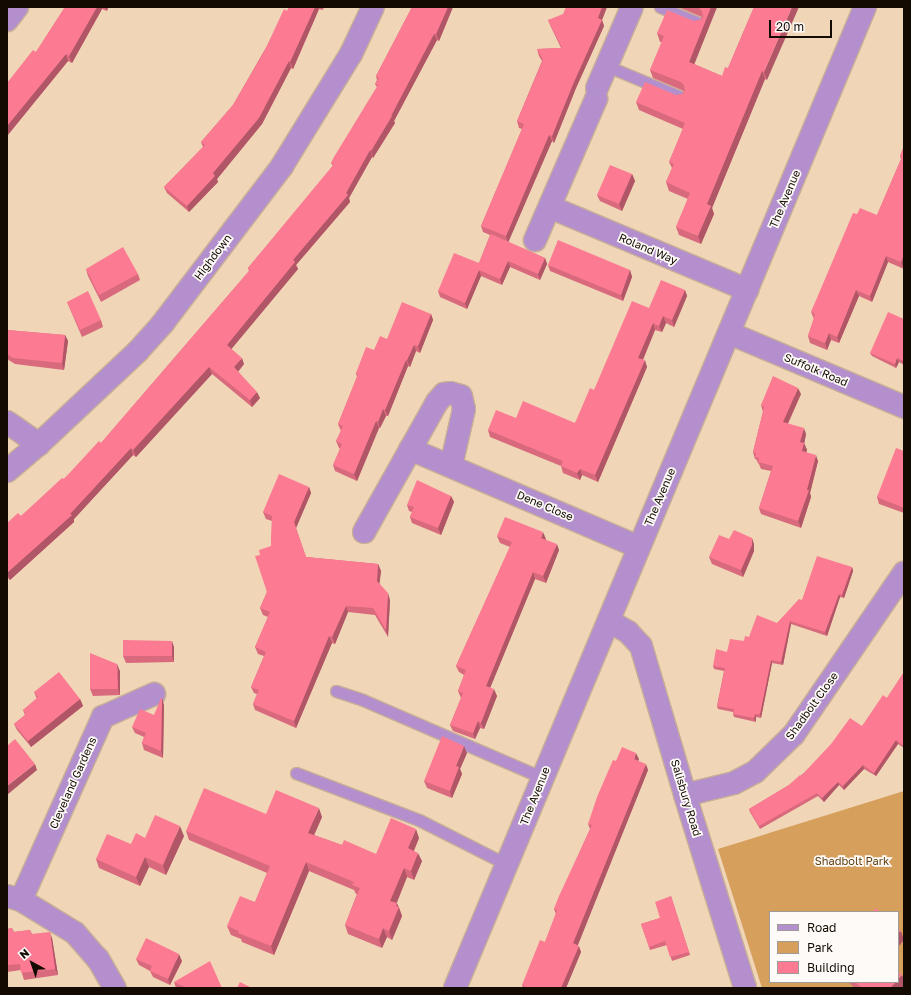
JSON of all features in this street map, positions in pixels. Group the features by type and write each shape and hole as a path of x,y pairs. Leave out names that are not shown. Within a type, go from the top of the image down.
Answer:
{"street":[{"path":"7,20 17,7"},
{"name":"Highdown","path":"7,471 39,444 138,351 183,297 282,166 347,60 373,7"},
{"path":"536,240 632,7"},
{"name":"The Avenue","path":"456,988 865,7"},
{"name":"Roland Way","path":"550,207 747,290"},
{"name":"Suffolk Road","path":"729,333 904,407"},
{"path":"364,532 410,449 444,394 456,394 461,396 464,408 451,466"},
{"path":"7,422 39,444"},
{"name":"Dene Close","path":"410,449 639,547"},
{"name":"Shadbolt Close","path":"685,795 734,783 755,772 794,734 904,573"},
{"name":"Salisbury Road","path":"609,621 628,632 641,646 685,795 745,988"},
{"name":"Cleveland Gardens","path":"115,988 98,959 76,933 14,898 103,717 154,694"}],"lane":[{"path":"660,7 699,23"},
{"path":"607,66 681,97"},
{"path":"336,691 362,700 543,778"},
{"path":"296,773 419,820 508,865"}],"green space":[{"name":"Shadbolt Park","path":"904,791 904,988 762,988 718,849"}],"building":[{"path":"65,7 97,7 69,56 66,54 7,126 7,83 33,50 36,52"},
{"path":"289,7 315,7 290,62 289,61 259,118 213,173 215,176 187,206 164,187 205,145 201,142 233,105 264,52 284,9 287,11"},
{"path":"412,7 448,7 436,34 434,34 392,116 371,151 370,150 346,193 348,195 293,260 295,262 227,345 242,358 234,367 257,392 250,400 209,367 133,450 131,448 70,514 72,515 7,573 7,523 18,513 21,516 62,478 64,479 99,441 101,443 250,270 248,268 334,164 331,163 334,157 378,85 375,84 379,78 376,76"},
{"path":"566,7 602,7 598,18 602,20 552,136 549,135 506,236 481,226 524,124 517,121 543,60 537,49 562,48 548,20 563,14"},
{"path":"696,7 711,7 689,62 722,76 725,67 728,68 754,7 792,7 764,72 762,71 707,204 711,206 698,236 676,227 690,193 666,182 674,164 669,162 685,123 636,102 645,82 676,95 682,94 685,91 684,85 681,82 650,70 664,36 657,33 667,10 694,21 700,20 703,17 702,11"},
{"path":"904,146 904,255 901,262 886,256 870,296 856,290 837,337 829,333 825,343 808,336 815,314 811,312 853,213 857,214 860,208 877,215 902,157 900,156"},
{"path":"610,165 632,174 619,204 597,195"},
{"path":"491,234 545,258 538,274 508,261 500,279 479,270 465,303 438,291 454,253 479,263"},
{"path":"558,240 630,270 621,295 548,265"},
{"path":"123,247 138,274 99,295 86,269"},
{"path":"661,280 685,290 672,320 663,316 659,326 653,323 638,358 645,360 595,475 580,469 577,473 561,466 563,461 488,430 496,410 516,418 523,401 575,423 590,388 594,390 632,301 649,308"},
{"path":"88,291 101,320 80,330 67,302"},
{"path":"402,302 431,314 418,346 414,345 385,410 383,409 378,422 376,421 354,474 333,465 342,444 336,441 343,426 338,424 358,374 356,373 366,347 374,350 380,336 387,339"},
{"path":"888,312 904,319 904,361 897,358 895,364 870,353"},
{"path":"7,330 65,335 62,363 13,358 7,354"},
{"path":"773,376 798,388 783,422 804,428 800,442 804,443 802,451 816,455 807,490 809,490 798,521 759,508 773,466 758,462 759,458 755,457 756,453 753,452 764,407 761,405"},
{"path":"896,448 904,451 904,508 877,497"},
{"path":"279,474 309,487 294,522 306,557 378,564 377,581 388,593 386,630 373,608 346,606 332,637 329,636 294,721 253,704 259,690 251,687 266,652 255,647 270,612 260,608 267,592 255,556 260,555 259,550 271,546 272,516 263,512"},
{"path":"417,480 451,496 438,528 410,517 414,507 407,505"},
{"path":"505,517 543,532 541,538 557,544 543,576 533,572 486,686 494,689 481,723 478,721 473,733 450,725 463,693 458,691 466,670 456,666 512,542 497,536"},
{"path":"734,530 752,538 752,545 741,570 709,557 719,535 729,539"},
{"path":"817,556 852,567 842,595 839,594 825,632 790,621 781,662 771,660 760,714 755,714 754,718 733,714 734,709 717,706 725,668 713,666 716,649 727,652 730,639 744,641 745,636 749,637 757,615 777,623 799,599 802,600"},
{"path":"123,640 172,641 172,656 123,656"},
{"path":"90,653 117,664 118,689 90,689"},
{"path":"59,672 80,699 28,741 14,724 26,714 23,710 38,697 34,692"},
{"path":"904,672 904,746 896,740 874,773 863,765 843,786 838,782 822,798 817,793 759,826 749,809 789,785 800,775 801,776 831,744 850,718 862,726 883,695 887,698"},
{"path":"161,698 161,751 142,743 146,733 132,727 140,709 154,715"},
{"path":"442,736 464,746 456,766 459,767 450,791 424,781"},
{"path":"15,739 35,764 7,786 7,746"},
{"path":"622,747 636,753 634,759 646,764 573,943 579,946 561,988 526,988 522,985 540,940 545,942 557,910 554,909 559,896 592,825 588,824 597,797 613,760 616,761"},
{"path":"204,788 266,814 276,790 319,808 308,833 342,845 344,840 376,854 391,818 416,829 408,848 418,853 411,871 404,868 390,901 397,903 396,906 399,907 389,931 383,928 379,939 345,925 360,888 352,885 354,882 306,862 271,946 238,933 239,931 227,926 240,896 255,902 270,866 186,831"},
{"path":"155,815 180,826 163,865 145,857 136,877 96,859 107,834 131,844 136,833 145,838"},
{"path":"671,896 689,952 670,957 665,941 649,947 641,924 660,918 655,902"},
{"path":"12,928 13,932 30,930 31,934 50,932 55,969 21,973 20,964 7,965 7,929"},
{"path":"146,938 179,954 168,979 150,971 152,966 136,959"},
{"path":"210,961 222,988 187,988 174,982"},
{"path":"240,982 252,988 237,988"},
{"path":"856,983 895,983 890,988 862,988"}]}
